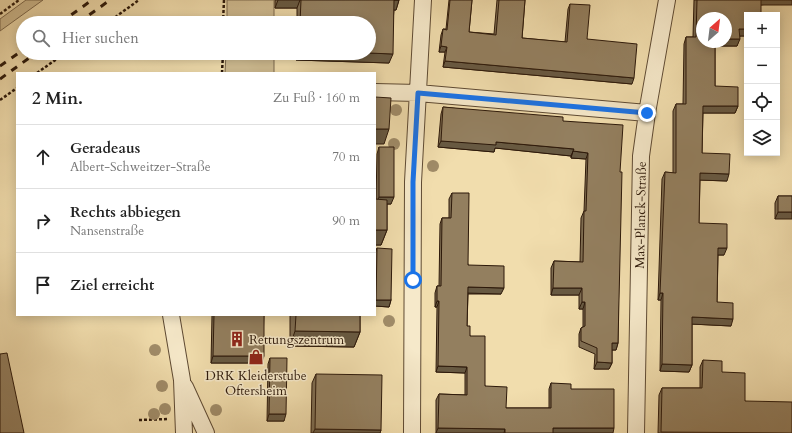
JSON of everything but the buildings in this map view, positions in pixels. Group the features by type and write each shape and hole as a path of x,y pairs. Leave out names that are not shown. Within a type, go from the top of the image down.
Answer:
{"street":[{"path":"412,433 413,182 423,0"},
{"name":"Max-Planck-Straße","path":"636,433 641,156 667,0"},
{"path":"376,92 418,93 647,113"},
{"path":"170,316 182,380 184,433"},
{"path":"182,380 206,433"}],"path":[{"path":"0,14 19,0"},
{"path":"116,16 139,0"},
{"path":"223,16 224,0"},
{"path":"38,72 55,60"},
{"path":"222,60 222,72"},
{"path":"0,100 16,89"}],"shaded area":[{"path":"26,0 43,0 21,16 16,16 16,19 0,31 0,19"},
{"path":"227,0 274,0 274,16 227,16"},
{"path":"226,60 274,60 274,72 225,72"}],"railway":[{"path":"70,16 92,0"},
{"path":"88,16 110,0"},
{"path":"0,66 16,55"},
{"path":"0,79 26,60"}],"place":[{"name":"Rettungszentrum","path":"237,339"},
{"name":"DRK Kleiderstube Oftersheim","path":"256,357"}],"route":[{"path":"413,280 413,182 418,93 647,113"}]}
